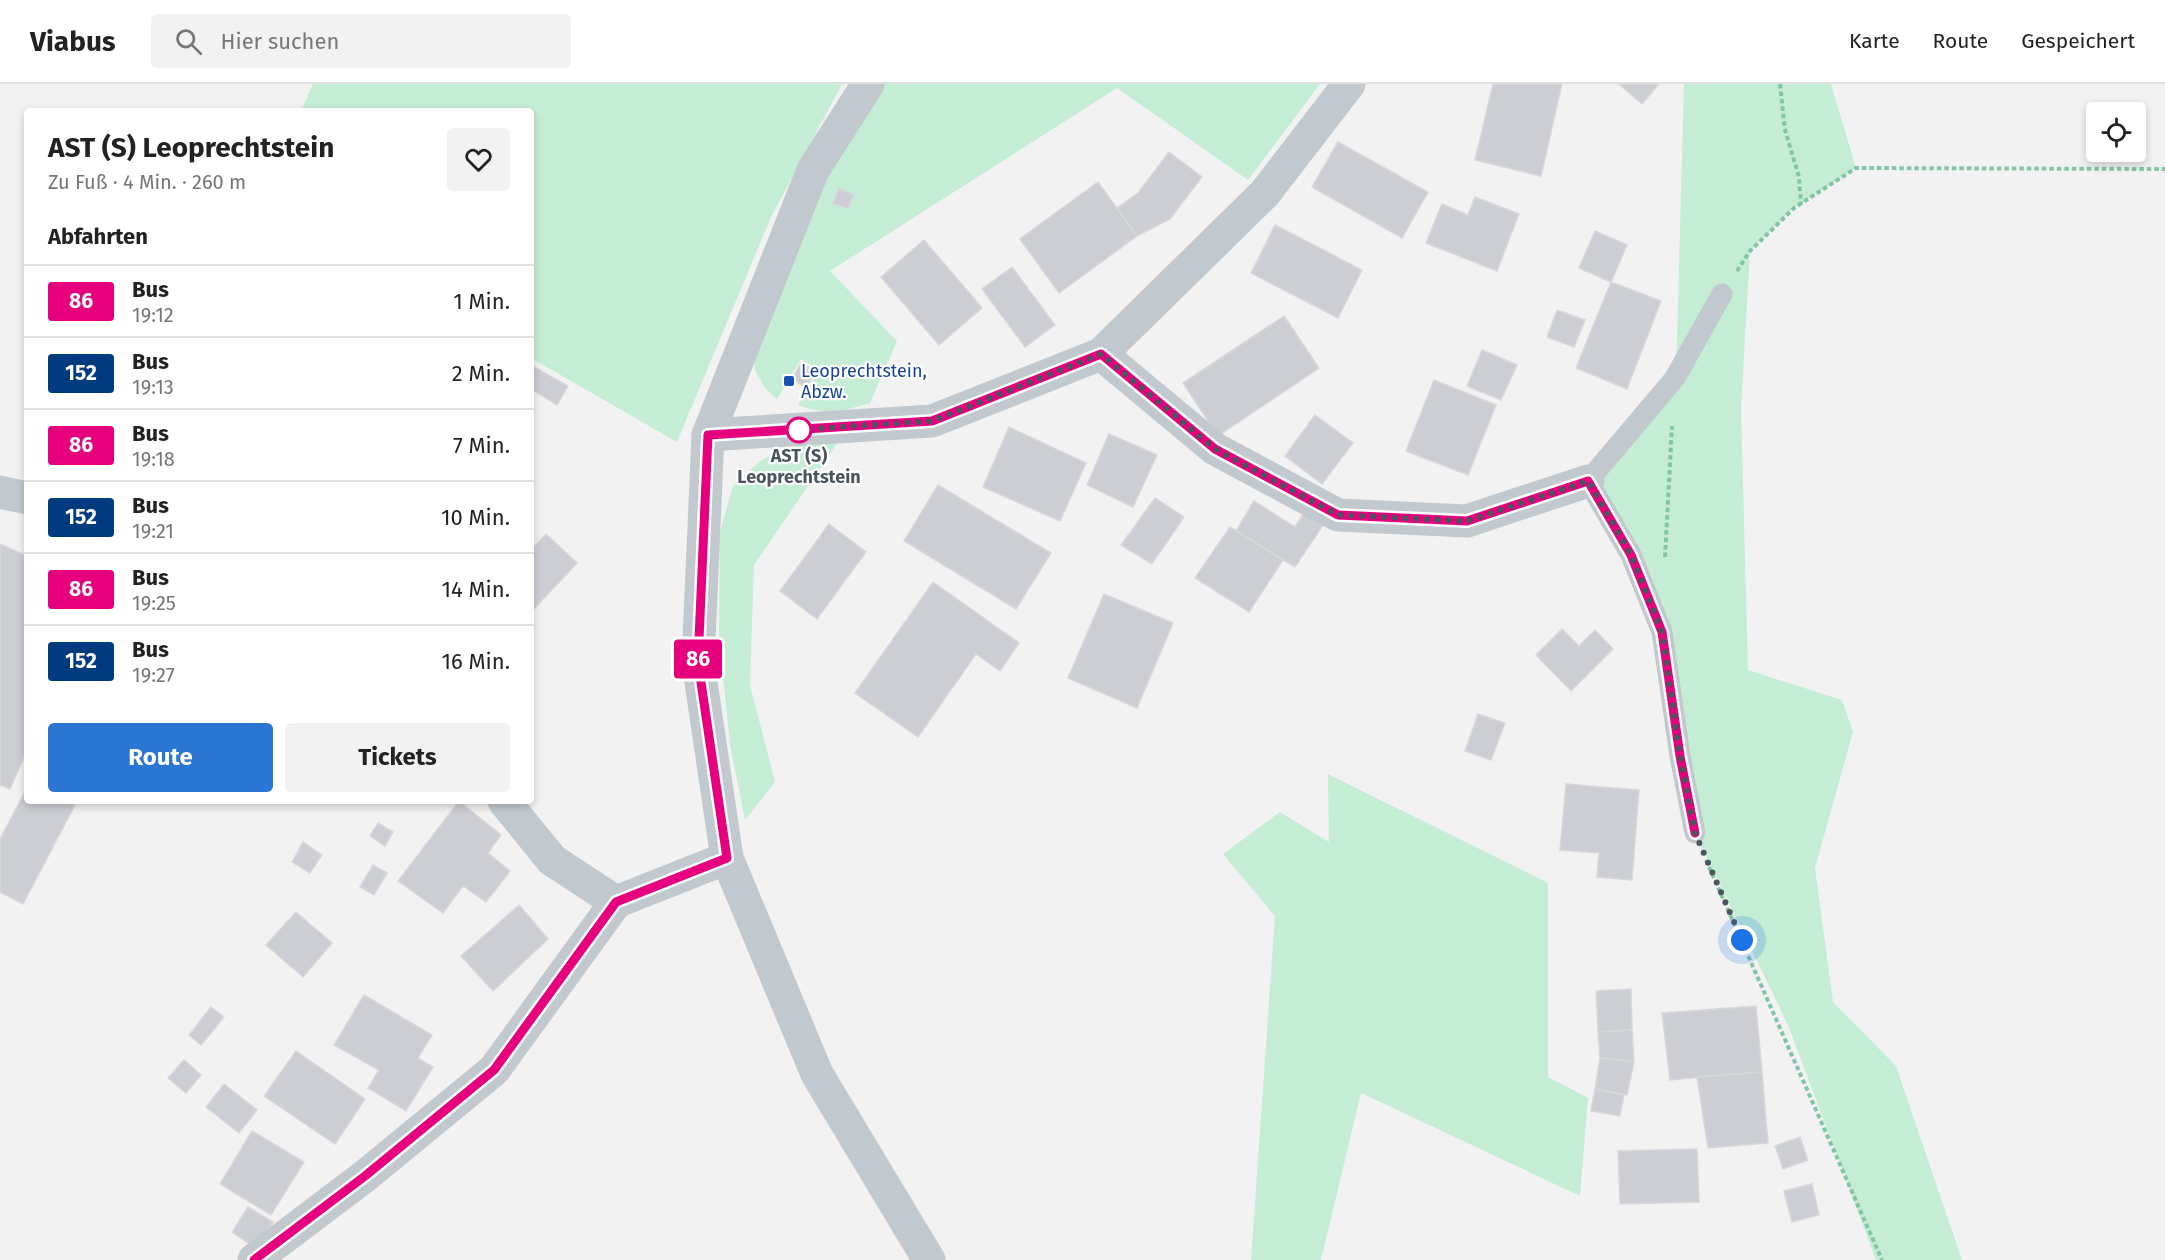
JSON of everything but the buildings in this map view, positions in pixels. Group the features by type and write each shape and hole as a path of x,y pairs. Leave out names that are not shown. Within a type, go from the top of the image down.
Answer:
{"street":[{"path":"868,84 813,170 708,435 698,662 727,858 817,1074 929,1260"},
{"path":"708,435 932,421 1101,354 1265,193 1349,84"},
{"path":"1101,354 1215,449 1338,515 1467,521 1588,481"},
{"path":"0,492 24,497"},
{"path":"506,804 552,861 616,902"},
{"path":"254,1260 365,1176 494,1070 616,902 727,858"}],"lane":[{"path":"1695,833 1680,756 1662,632 1631,555 1588,481 1675,378 1722,294"}],"path":[{"path":"1780,84 1785,129 1799,177 1801,204"},
{"path":"1722,294 1750,251 1801,204 1856,168 2165,169"},
{"path":"1664,565 1675,378"},
{"path":"1695,833 1882,1260"}],"green space":[{"path":"313,84 842,84 771,217 677,442 534,360 534,108 302,108"},
{"path":"877,84 1320,84 1248,180 1117,88 830,271 897,341 870,403 843,410 816,410 798,405 819,370 801,359 777,399 765,388 755,370 752,344 802,218"},
{"path":"1684,84 1831,84 1856,168 1794,208 1750,251 1741,408 1748,670 1842,700 1853,732 1815,868 1833,1002 1896,1066 1962,1260 1876,1260 1788,1025 1695,833 1661,630 1588,481 1676,377"},
{"path":"840,439 754,565 750,685 775,782 745,820 730,744 719,638 720,532 733,486 759,462 783,448"},
{"path":"1328,774 1548,883 1548,1077 1588,1098 1580,1196 1361,1093 1321,1260 1251,1260 1275,916 1223,854 1280,812 1329,842"}],"bus line":[{"name":"86","path":"254,1260 365,1176 494,1070 616,902 727,858 698,662 708,435 932,421 1101,354 1215,449 1338,515 1467,521 1588,481 1631,555 1662,632 1680,756 1695,833"}],"place":[{"name":"Leoprechtstein, Abzw.","path":"789,381"},
{"name":"AST (S) Leoprechtstein","path":"799,430"}],"route":[{"path":"799,430 794,430 932,421 1101,354 1215,449 1338,515 1467,521 1588,481 1631,555 1662,632 1680,756 1695,833 1742,940"}]}
